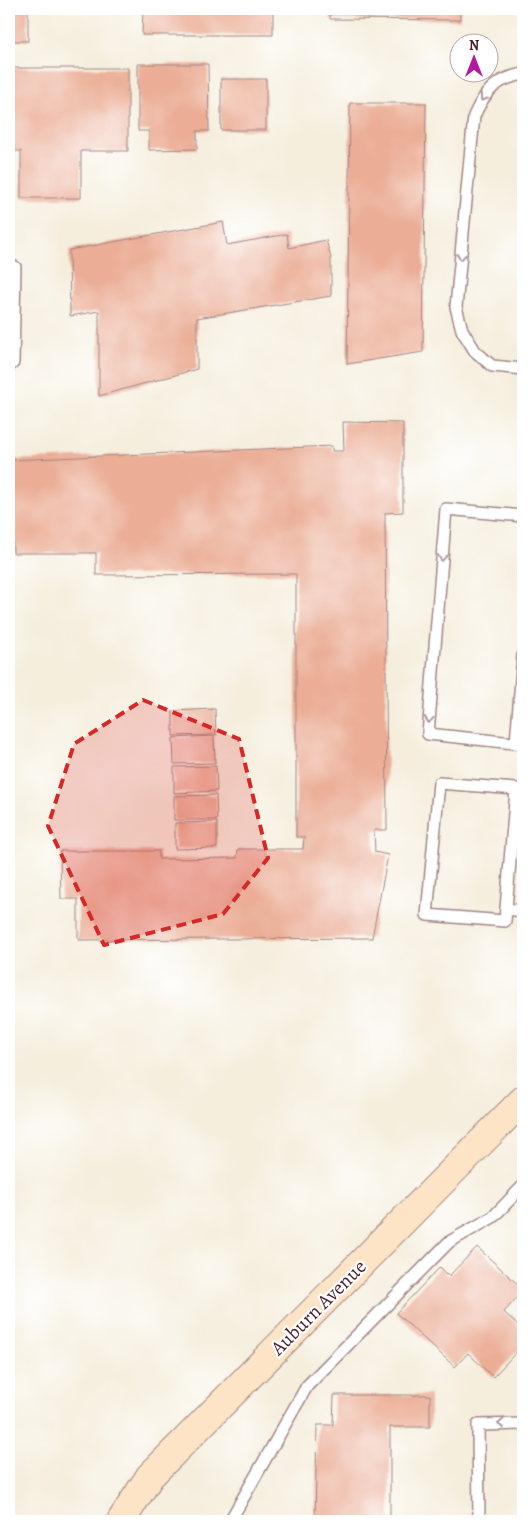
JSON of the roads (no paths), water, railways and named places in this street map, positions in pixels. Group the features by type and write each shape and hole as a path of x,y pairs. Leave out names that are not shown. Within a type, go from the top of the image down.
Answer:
{"street":[{"name":"Auburn Avenue","path":"127,1516 150,1476 523,1100"}],"lane":[{"path":"523,74 509,76 493,86 481,100 474,116 456,307 462,330 474,350 492,366 523,369"},
{"path":"9,366 13,363 15,267"},
{"path":"523,516 446,509 428,734 520,744 523,655"},
{"path":"439,783 516,789 506,909 505,921 427,914 439,783"},
{"path":"506,909 523,911"},
{"path":"230,1521 307,1386 450,1242 493,1218 523,1186"},
{"path":"479,1521 478,1425 523,1424"}]}
